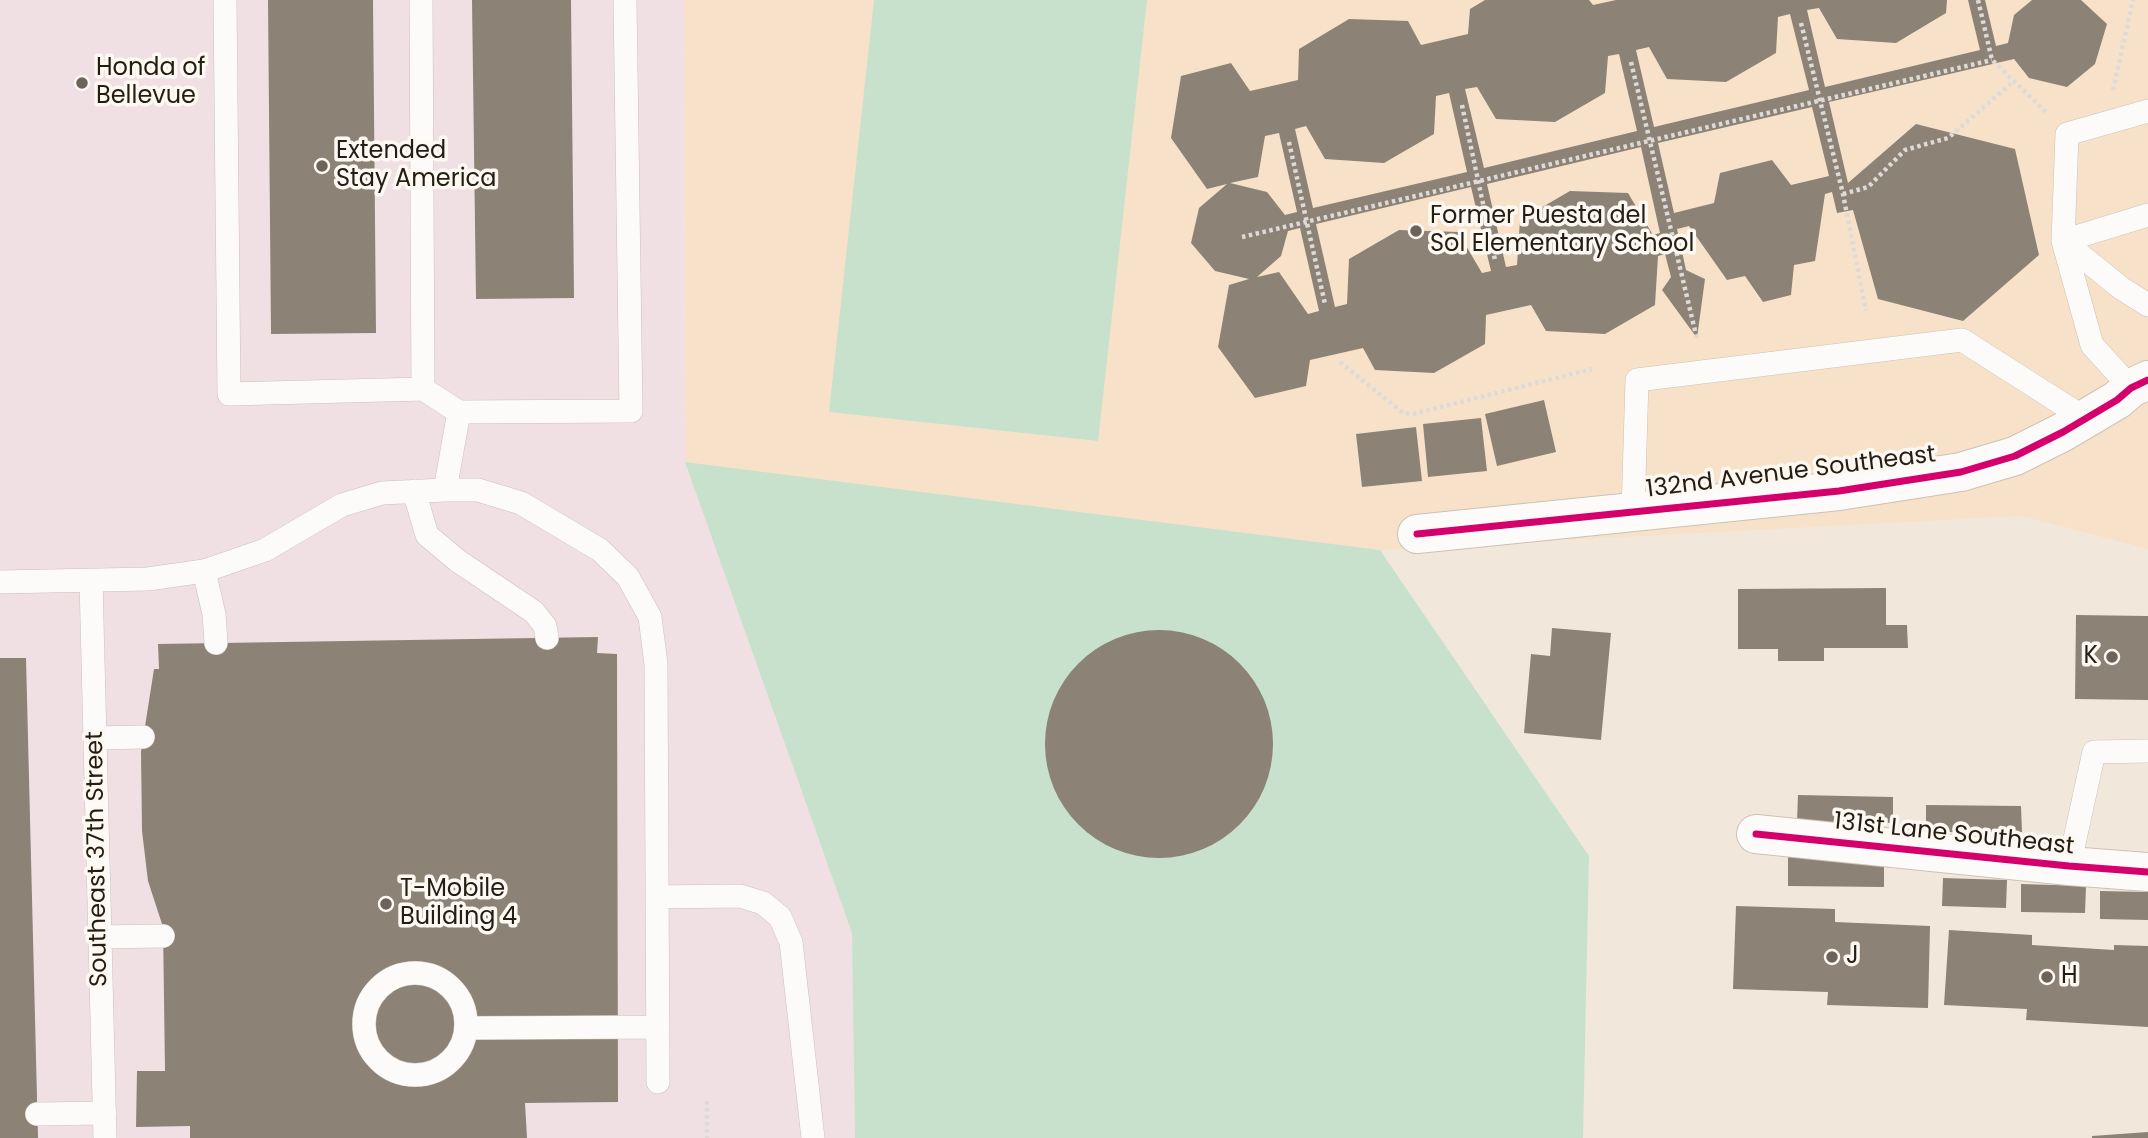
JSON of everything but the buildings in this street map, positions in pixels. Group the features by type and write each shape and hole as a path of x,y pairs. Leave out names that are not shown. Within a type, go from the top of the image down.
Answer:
{"street":[{"name":"132nd Avenue Southeast","path":"1417,534 1839,491 1961,472 2015,456 2086,419 2140,384"},
{"name":"131st Lane Southeast","path":"1756,835 2148,872"}],"lane":[{"path":"225,0 229,394 423,389 460,412 631,411 625,0"},
{"path":"421,0 423,389"},
{"path":"2140,384 2092,345 2063,241 2067,134 2148,111"},
{"path":"2063,241 2148,215"},
{"path":"2063,241 2121,288 2148,305"},
{"path":"1633,512 1637,380 1962,340 2086,419"},
{"path":"445,489 460,412"},
{"path":"0,582 148,579 204,571 265,550 342,505 382,493 445,489 478,490 521,503 600,550 628,577 650,617 656,664 658,1082"},
{"path":"414,491 427,535 458,561 534,612 545,626 547,638"},
{"path":"204,571 214,614 216,643"},
{"name":"Southeast 37th Street","path":"91,581 105,1138"},
{"path":"95,738 143,737"},
{"path":"2069,866 2094,752 2148,751"},
{"path":"657,897 740,895 763,903 780,917 791,942 813,1138"},
{"path":"100,937 163,936"},
{"path":"419,972 439,978 455,990 464,1008 466,1028 461,1047 448,1063 431,1073 411,1075 391,1070 376,1057 366,1039 363,1019 369,1000 382,984 400,975 419,972"},
{"path":"466,1028 658,1027"},
{"path":"37,1114 105,1113"}],"path":[{"path":"1978,0 1992,60 2052,118"},
{"path":"2113,90 2133,0"},
{"path":"1801,23 1843,194 1866,311"},
{"path":"1242,237 1992,60"},
{"path":"1631,62 1697,339"},
{"path":"1843,194 1868,187 1905,150 1948,138 2014,81"},
{"path":"1462,105 1496,260"},
{"path":"1289,142 1325,304"},
{"path":"1340,362 1403,413 1413,414 1592,369"},
{"path":"707,1101 707,1138"}],"shaded area":[{"path":"0,0 684,0 685,462 852,933 855,1138 0,1138"},
{"name":"Former Puesta del Sol Elementary School","path":"684,0 2148,0 2148,549 2021,516 1380,550 685,462"}],"green space":[{"path":"874,0 1147,0 1098,441 829,412"},
{"path":"685,462 1380,550 1589,856 1583,1138 855,1138 852,933"}],"cycle path":[{"path":"1417,534 1839,491 1961,472 2015,456 2063,432 2148,380"},
{"path":"1756,834 2148,872"}],"place":[{"name":"Honda of Bellevue","path":"82,83"},
{"name":"Extended Stay America","path":"322,166"},
{"name":"Former Puesta del Sol Elementary School","path":"1416,231"},
{"name":"K","path":"2112,657"},
{"name":"T-Mobile Building 4","path":"386,904"},
{"name":"J","path":"1832,957"},
{"name":"H","path":"2047,977"}]}
